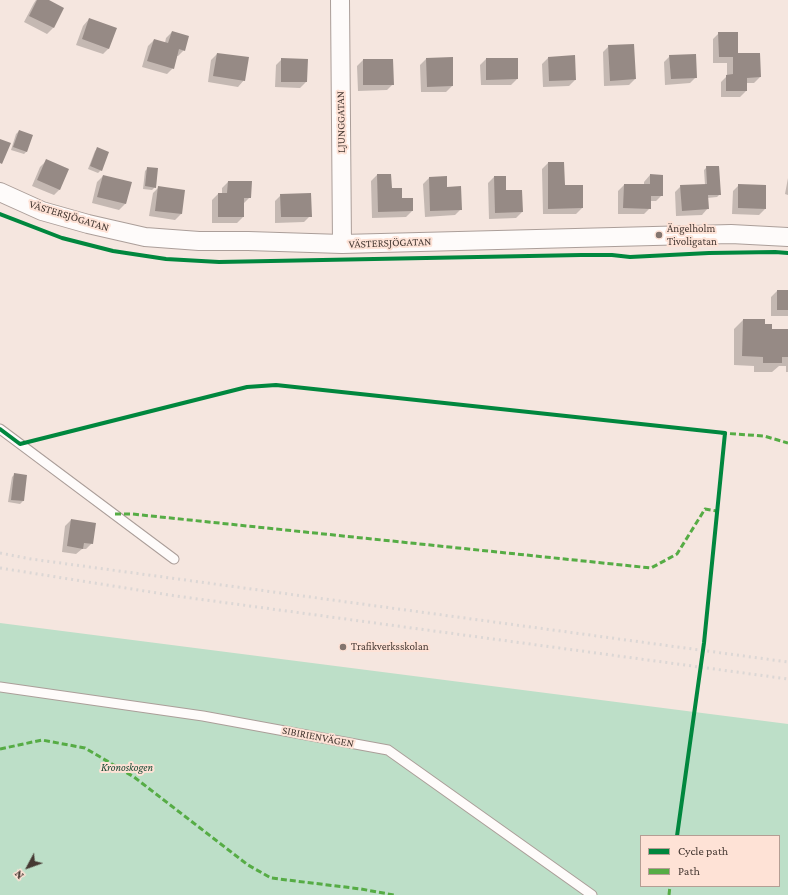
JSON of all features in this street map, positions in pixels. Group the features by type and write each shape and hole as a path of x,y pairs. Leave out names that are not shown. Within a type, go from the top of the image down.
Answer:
{"street":[{"name":"LJUNGGATAN","path":"340,0 342,244"},
{"name":"VÄSTERSJÖGATAN","path":"0,192 42,211 88,224 145,237 199,241 342,244 731,234 788,237"}],"lane":[{"path":"0,428 174,559"},
{"name":"SIBIRIENVÄGEN","path":"0,687 202,716 388,750 592,895"}],"green space":[{"name":"Kronoskogen","path":"0,623 788,724 788,895 0,895"}],"building":[{"path":"37,0 49,0 64,8 54,28 29,16"},
{"path":"89,18 117,28 109,49 82,39"},
{"path":"172,31 189,36 185,51 179,49 174,69 147,61 154,39 168,43"},
{"path":"718,32 738,32 738,53 760,53 761,77 747,78 747,91 726,91 726,75 733,74 733,57 719,57"},
{"path":"634,44 636,79 610,81 608,45"},
{"path":"217,53 249,57 245,81 213,76"},
{"path":"696,54 697,78 671,79 669,55"},
{"path":"575,55 576,80 549,81 548,57"},
{"path":"453,57 453,86 427,87 426,58"},
{"path":"281,58 308,59 307,82 281,82"},
{"path":"486,58 518,58 518,79 486,80"},
{"path":"363,59 393,59 394,85 363,85"},
{"path":"19,130 33,135 27,152 13,147"},
{"path":"0,139 11,143 2,164 0,163"},
{"path":"97,147 109,152 102,171 90,166"},
{"path":"46,159 69,169 60,190 37,180"},
{"path":"548,162 564,162 565,185 583,185 583,208 548,209"},
{"path":"706,166 719,166 721,195 708,195 709,209 682,211 680,185 707,184"},
{"path":"147,167 158,168 156,188 145,186"},
{"path":"377,174 391,174 392,188 402,188 402,198 413,198 413,211 378,212"},
{"path":"650,174 663,175 663,196 651,196 651,209 623,208 624,184 650,184"},
{"path":"103,175 132,182 126,204 97,197"},
{"path":"447,176 447,187 461,186 462,210 430,211 429,177"},
{"path":"494,176 506,176 506,190 522,190 523,212 495,213"},
{"path":"228,181 252,181 251,198 244,198 244,217 218,217 218,193 227,193"},
{"path":"738,184 766,185 766,209 738,208"},
{"path":"158,186 185,190 182,214 155,211"},
{"path":"311,193 312,217 281,217 280,194"},
{"path":"777,290 788,290 788,310 777,310"},
{"path":"743,319 765,319 765,324 772,324 772,329 788,329 788,357 782,357 782,363 763,363 763,357 742,356"},
{"path":"14,473 27,475 24,501 11,500"},
{"path":"71,519 96,523 93,544 84,543 83,549 67,546"}],"railway":[{"path":"0,553 31,559 788,662"},
{"path":"0,568 176,596 788,679"}],"marked path":[{"path":"721,433 764,436 788,443"},
{"path":"115,514 132,514 651,568 677,554 705,509 717,511"},
{"path":"0,749 42,740 85,748 134,777 248,865 271,878 361,889 394,895"},
{"path":"669,895 670,887"}],"cycle path":[{"path":"0,214 62,238 113,251 166,259 219,262 581,255 612,255 630,257 709,253 788,253"},
{"path":"0,429 20,444 247,387 276,385 725,433 704,643 677,835"}],"place":[{"name":"Ängelholm Tivoligatan","path":"659,235"},
{"name":"Trafikverksskolan","path":"343,647"}]}
